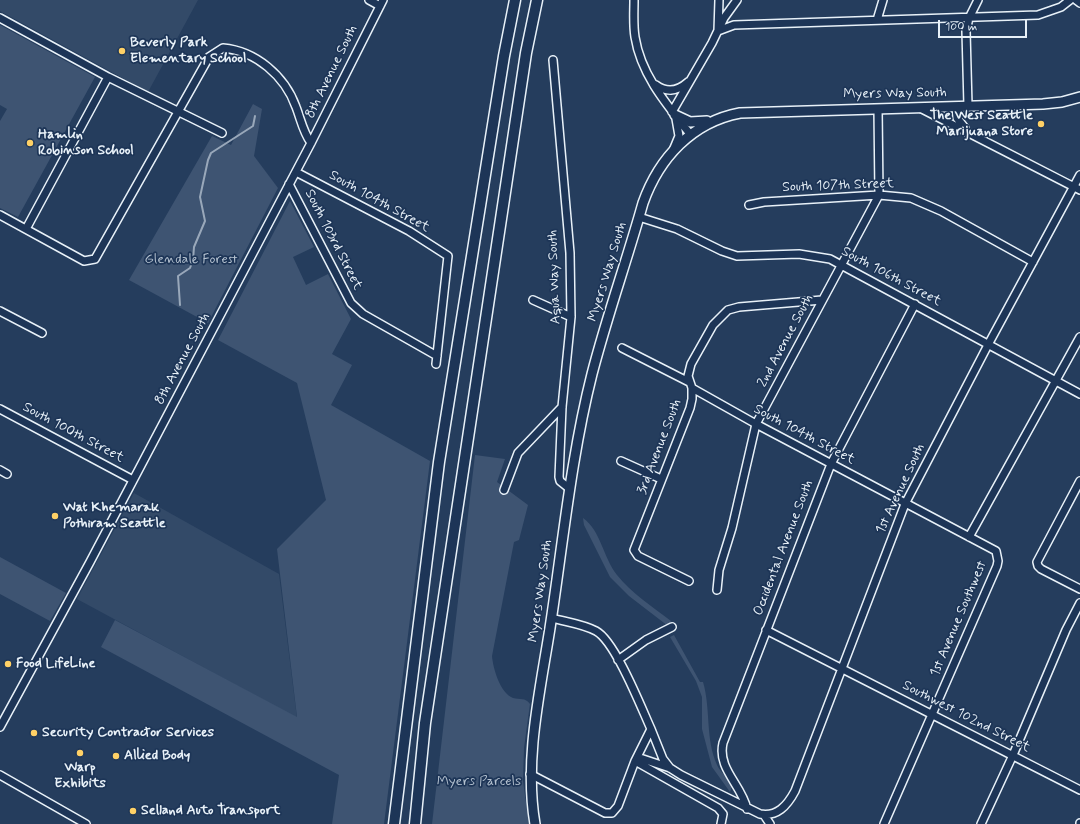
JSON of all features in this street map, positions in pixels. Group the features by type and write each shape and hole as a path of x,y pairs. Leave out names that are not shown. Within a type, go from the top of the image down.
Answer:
{"highway":[{"path":"394,824 439,462 505,50 515,0"},
{"path":"415,824 425,723 526,53 537,0"}],"main road":[{"name":"Myers Way South","path":"534,824 530,774 538,706 570,489 592,374 639,217 651,183 670,154 690,134 714,120 732,114 753,112 1053,103 1080,97"},
{"path":"674,114 690,122 714,120"}],"street":[{"path":"369,0 381,3"},
{"path":"634,0 637,44 652,82 690,134"},
{"path":"718,31 719,0"},
{"path":"670,154 677,144 679,136 674,114 692,78 737,0"},
{"path":"877,20 883,0"},
{"path":"968,106 966,31 969,18 978,0"},
{"path":"718,31 734,25 1038,15 1061,7 1070,0"},
{"path":"1076,0 1080,3"},
{"name":"8th Avenue South","path":"0,727 296,172 381,3"},
{"path":"0,18 108,77 222,133"},
{"path":"0,215 84,260 89,261 95,259 177,111 209,57 223,48 245,53 258,60 276,74 296,105 305,133 311,143"},
{"name":"Aqua Way South","path":"552,60 570,253 571,318 562,407 559,477 560,481 570,489"},
{"path":"26,229 108,77"},
{"path":"652,82 661,89 673,90 684,85 692,78"},
{"path":"956,106 959,122 977,136"},
{"path":"920,108 977,136 1077,189"},
{"name":"2nd Avenue South","path":"718,590 719,570 732,528 756,424 879,195 878,109"},
{"name":"South 104th Street","path":"296,172 409,232 448,256 437,356"},
{"name":"1st Avenue South","path":"764,815 780,811 792,796 905,504 988,343 1033,262 1077,189 1080,175"},
{"name":"South 103rd Street","path":"289,184 351,303 362,314 437,356"},
{"name":"South 107th Street","path":"749,205 764,202 879,195 911,198 941,210 1033,262"},
{"name":"South 106th Street","path":"639,217 677,229 728,254 746,257 799,254 817,256 841,264 1080,394"},
{"path":"533,300 571,318"},
{"name":"3rd Avenue South","path":"689,582 635,553 634,548 690,408 692,399 689,370 691,364 712,325 728,310 739,307 822,300"},
{"name":"Occidental Avenue South","path":"747,809 741,793 725,766 722,750 766,630 831,464 916,304"},
{"path":"0,311 42,333"},
{"path":"970,537 1080,337"},
{"name":"South 104th Street","path":"622,348 691,385 756,424 905,504 993,549 998,556"},
{"path":"436,364 437,356"},
{"path":"504,490 512,465 521,449 562,407"},
{"name":"South 100th Street","path":"0,409 133,480"},
{"path":"621,461 661,479"},
{"path":"0,470 7,474"},
{"path":"1080,481 1043,548 1037,562 1038,566 1080,589"},
{"name":"1st Avenue Southwest","path":"884,824 997,566 998,556"},
{"path":"981,824 1013,755 1066,630 1080,602"},
{"path":"552,618 596,631 604,637 618,660 651,729 663,759 670,768"},
{"path":"618,660 646,640 672,627"},
{"name":"Southwest 102nd Street","path":"766,630 1080,790"},
{"path":"530,774 605,813 612,813 618,806 636,759 651,729"},
{"path":"636,759 670,768 747,809 764,815 770,824"},
{"path":"636,759 722,811 723,819 721,824"},
{"path":"0,775 86,824"}],"shaded area":[{"name":"Beverly Park Elementary School","path":"0,0 198,0 148,92 0,11"},
{"path":"134,493 279,574 297,718 77,599"}],"green space":[{"name":"Hamlin Robinson School","path":"0,25 95,77 18,217 0,208 0,121 7,109 0,105"},
{"name":"Glendale Forest","path":"253,104 262,109 254,156 278,188 208,323 129,280 212,136 231,145"},
{"path":"290,201 314,247 293,257 306,285 328,274 351,319 332,354 352,365 331,405 430,461 384,824 332,824 339,775 101,647 115,620 297,717 277,549 326,500 297,383 218,340"},
{"name":"Myers Parcels","path":"475,455 505,459 497,482 528,505 519,540 514,542 492,656 498,680 504,691 513,698 524,700 530,704 524,748 523,781 529,824 432,824"},
{"path":"583,518 594,530 612,568 617,575 635,594 671,621 668,626 629,596 610,577 584,525"},
{"path":"0,557 66,593 50,621 0,594"},
{"path":"674,635 700,682 703,682 713,755 718,768 733,784 730,792 712,767 702,729 702,697 696,681 670,637"}],"waterway":[{"path":"180,305 178,276 190,268 193,260 194,247 205,221 200,197 208,160 211,153 253,126 255,116"}],"place":[{"name":"Beverly Park Elementary School","path":"122,51"},
{"name":"The West Seattle Marijuana Store","path":"1041,124"},
{"name":"Hamlin Robinson School","path":"30,143"},
{"name":"Wat Khemarak Pothiram Seattle","path":"55,516"},
{"name":"Food LifeLine","path":"8,664"},
{"name":"Security Contractor Services","path":"34,733"},
{"name":"Warp Exhibits","path":"80,753"},
{"name":"Allied Body","path":"116,756"},
{"name":"Selland Auto Transport","path":"133,811"}]}
